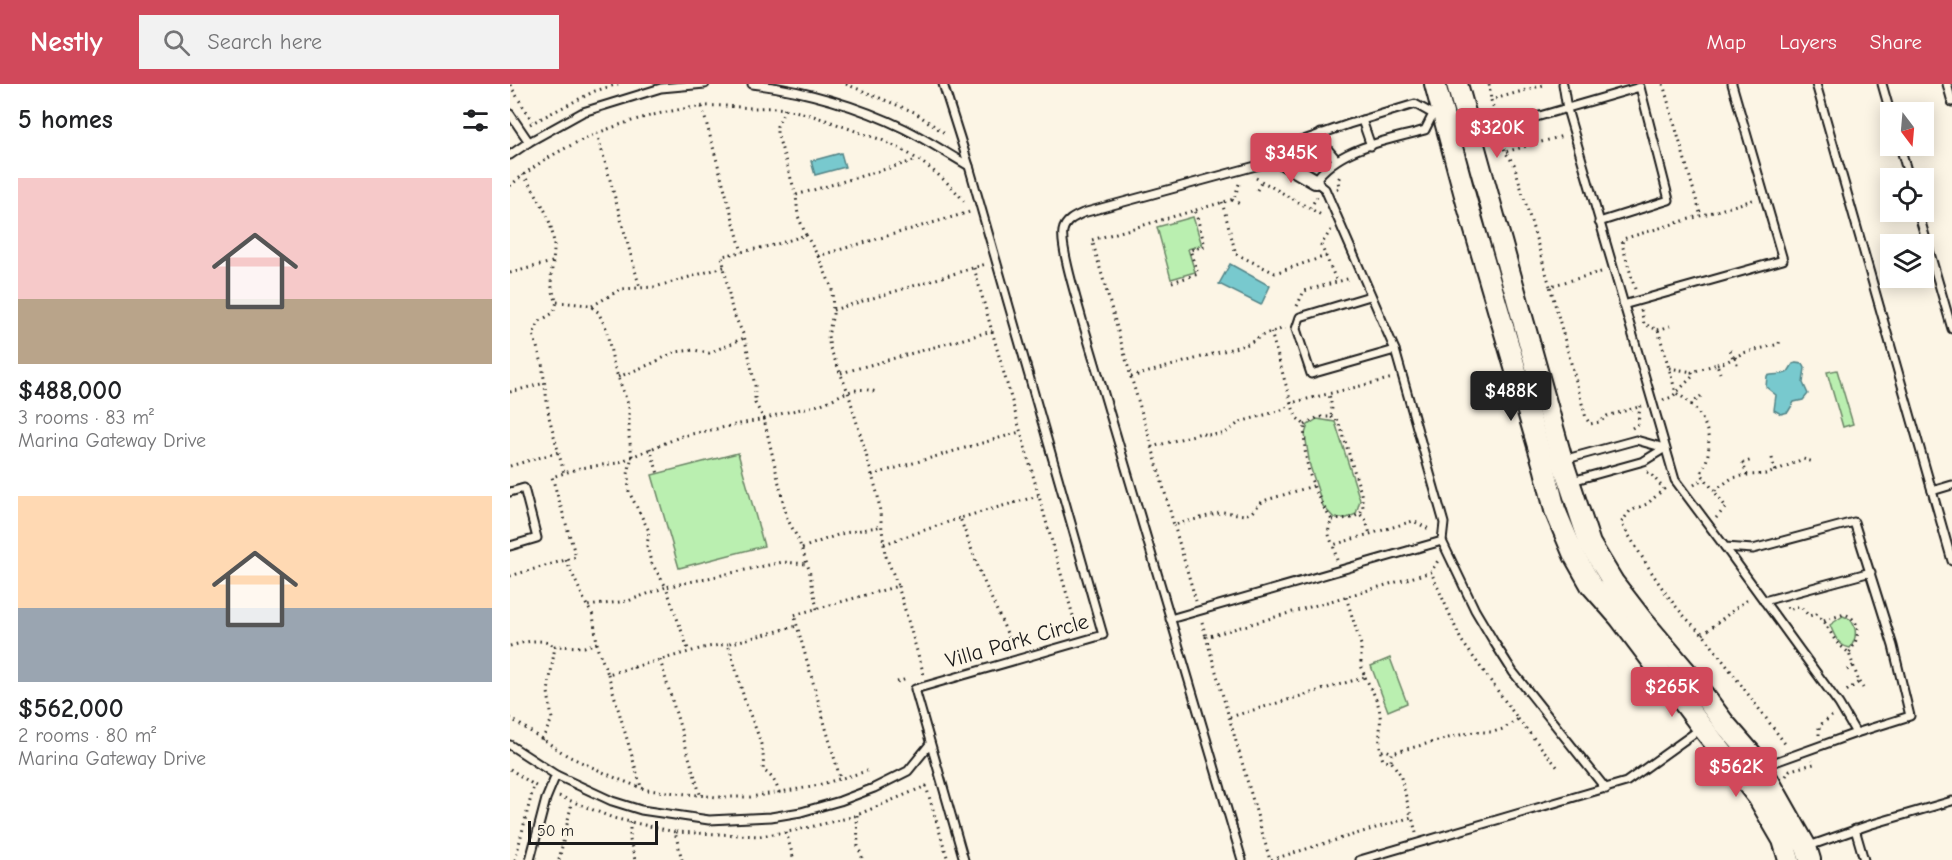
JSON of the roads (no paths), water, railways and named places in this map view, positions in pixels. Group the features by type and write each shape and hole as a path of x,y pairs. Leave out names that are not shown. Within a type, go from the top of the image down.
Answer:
{"street":[{"path":"1435,84 1437,113 1553,464 1569,482 1590,544 1613,582 1761,767 1796,856"},
{"path":"1457,84 1553,464 1549,488 1574,555 1591,585 1620,618 1702,727 1734,764 1758,797 1783,840 1796,856"},
{"path":"1284,163 1315,181"}],"lane":[{"path":"510,155 529,142 591,110 662,87 705,84"},
{"path":"752,84 785,88 825,97 858,108 908,130 969,166"},
{"path":"943,84 969,166"},
{"path":"1563,84 1567,109 1675,480 1839,704 1856,733"},
{"path":"1623,305 1783,260 1732,84"},
{"path":"1816,84 1952,561"},
{"path":"1882,84 1887,102"},
{"path":"1947,84 1952,102"},
{"path":"1502,129 1640,87 1670,200 1599,222"},
{"path":"1242,860 1083,323 1064,248 1063,231 1069,220 1083,213 1263,164 1284,163 1298,142 1362,120 1415,104 1437,113 1463,106"},
{"path":"1437,113 1425,130 1336,159 1323,169 1315,181 1325,189 1395,350 1444,523 1444,541 1475,610 1513,672 1606,789"},
{"path":"510,114 529,142"},
{"path":"1362,120 1371,146"},
{"path":"1322,133 1326,147 1336,159"},
{"name":"Villa Park Circle","path":"930,744 915,689 1103,635 969,166"},
{"path":"1921,222 1952,329"},
{"path":"1370,296 1300,317 1296,329 1311,374 1395,350"},
{"path":"1553,464 1636,441 1665,448"},
{"path":"1549,488 1644,461 1665,448"},
{"path":"1932,491 1952,485"},
{"path":"510,492 524,488 537,538 510,546"},
{"path":"1725,547 1754,549 1854,522 1893,646 1910,716 1761,767"},
{"path":"1170,619 1444,541"},
{"path":"1764,601 1871,572"},
{"path":"1360,860 1626,782 1702,727"},
{"path":"510,745 556,775 612,801 641,810 708,820 771,817 830,804 874,788 908,771 930,744"},
{"path":"930,744 964,860"},
{"path":"530,860 556,775"},
{"path":"1796,856 1855,829 1952,801"},
{"path":"1855,829 1864,860"}],"water":[{"path":"841,153 845,167 815,175 811,161"},
{"path":"1230,264 1270,286 1261,305 1219,284"},
{"path":"1796,363 1803,364 1805,368 1803,383 1808,394 1803,400 1794,402 1788,412 1781,414 1774,410 1776,395 1766,387 1767,376 1788,372"}]}
